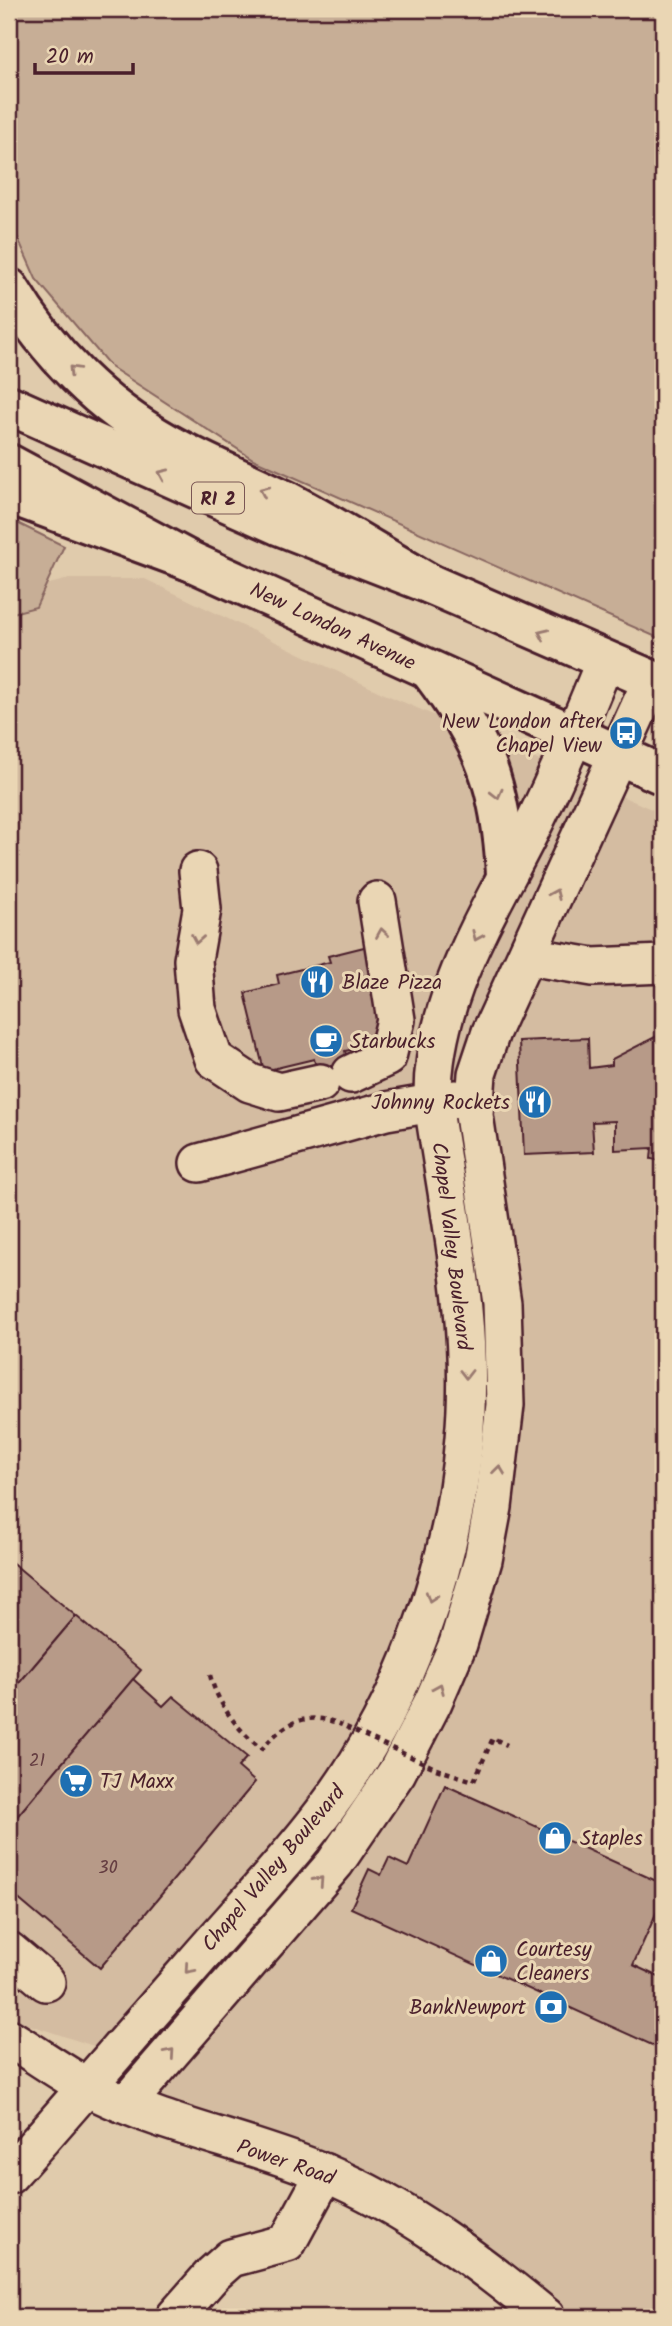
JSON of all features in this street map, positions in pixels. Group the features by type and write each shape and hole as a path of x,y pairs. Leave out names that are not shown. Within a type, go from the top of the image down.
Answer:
{"main road":[{"path":"9,288 58,355 105,401 132,422 190,455 287,502 430,584"},
{"name":"RI 2","path":"9,405 278,525 430,584 657,683"},
{"name":"New London Avenue","path":"9,464 190,561 663,775"},
{"path":"9,494 190,561"},
{"path":"429,671 456,705 488,765 500,808 506,874"}],"street":[{"name":"Chapel Valley Boulevard","path":"9,2175 325,1811 383,1717 420,1630 442,1564 454,1509 466,1403 463,1306 433,1103 434,1062 446,1007 506,874 536,818 574,736 605,661"},
{"name":"Chapel Valley Boulevard","path":"126,2104 335,1863 397,1772 433,1702 458,1644 494,1507 505,1405 502,1303 476,1138 474,1096 491,1032 528,956 617,754 657,683"},
{"path":"198,872 202,909 193,960 197,1009 214,1059 250,1083 279,1092 335,1078 387,1057 396,1020 377,901"},
{"path":"528,956 593,967 663,964"},
{"path":"198,1163 386,1111 474,1096"},
{"path":"9,1951 46,1982"},
{"name":"Power Road","path":"9,2038 86,2086 126,2104 325,2173 424,2225 546,2317"},
{"path":"175,2317 231,2258 287,2243 325,2173"}],"path":[{"path":"210,1675 215,1696 250,1740 262,1749 275,1733 295,1720 314,1717 346,1727 435,1768 474,1781 493,1738 507,1745"}],"shaded area":[{"path":"9,9 663,9 663,640 253,459 111,367 36,279 9,218"},
{"path":"9,519 64,546 36,607 9,614"},
{"path":"69,579 145,579 382,693 663,814 663,2317 544,2317 336,2192 143,2123 151,2065 9,2018 9,594"}],"building":[{"path":"372,945 396,1043 355,1053 354,1049 345,1051 354,1084 322,1092 314,1059 264,1071 245,993 279,984 277,975 330,962 328,956"},
{"path":"657,1036 663,1037 663,1161 651,1159 652,1148 615,1150 615,1121 592,1122 594,1152 524,1155 519,1041 588,1038 589,1068 612,1065 612,1059"},
{"path":"9,1560 76,1616 9,1695"},
{"path":"76,1616 141,1670 9,1826 9,1695"},
{"path":"133,1679 163,1706 173,1696 247,1757 238,1767 255,1782 100,1968 9,1891 9,1826"},
{"path":"445,1785 663,1884 663,1898 633,1965 663,1979 663,2050 351,1908 369,1869 381,1875 389,1858 408,1867"}],"place":[{"name":"New London after Chapel View","path":"626,733"},
{"name":"Blaze Pizza","path":"317,982"},
{"name":"Starbucks","path":"326,1041"},
{"name":"Johnny Rockets","path":"535,1102"},
{"name":"TJ Maxx","path":"76,1781"},
{"name":"Staples","path":"555,1838"},
{"name":"Courtesy Cleaners","path":"491,1961"},
{"name":"BankNewport","path":"551,2007"}]}
